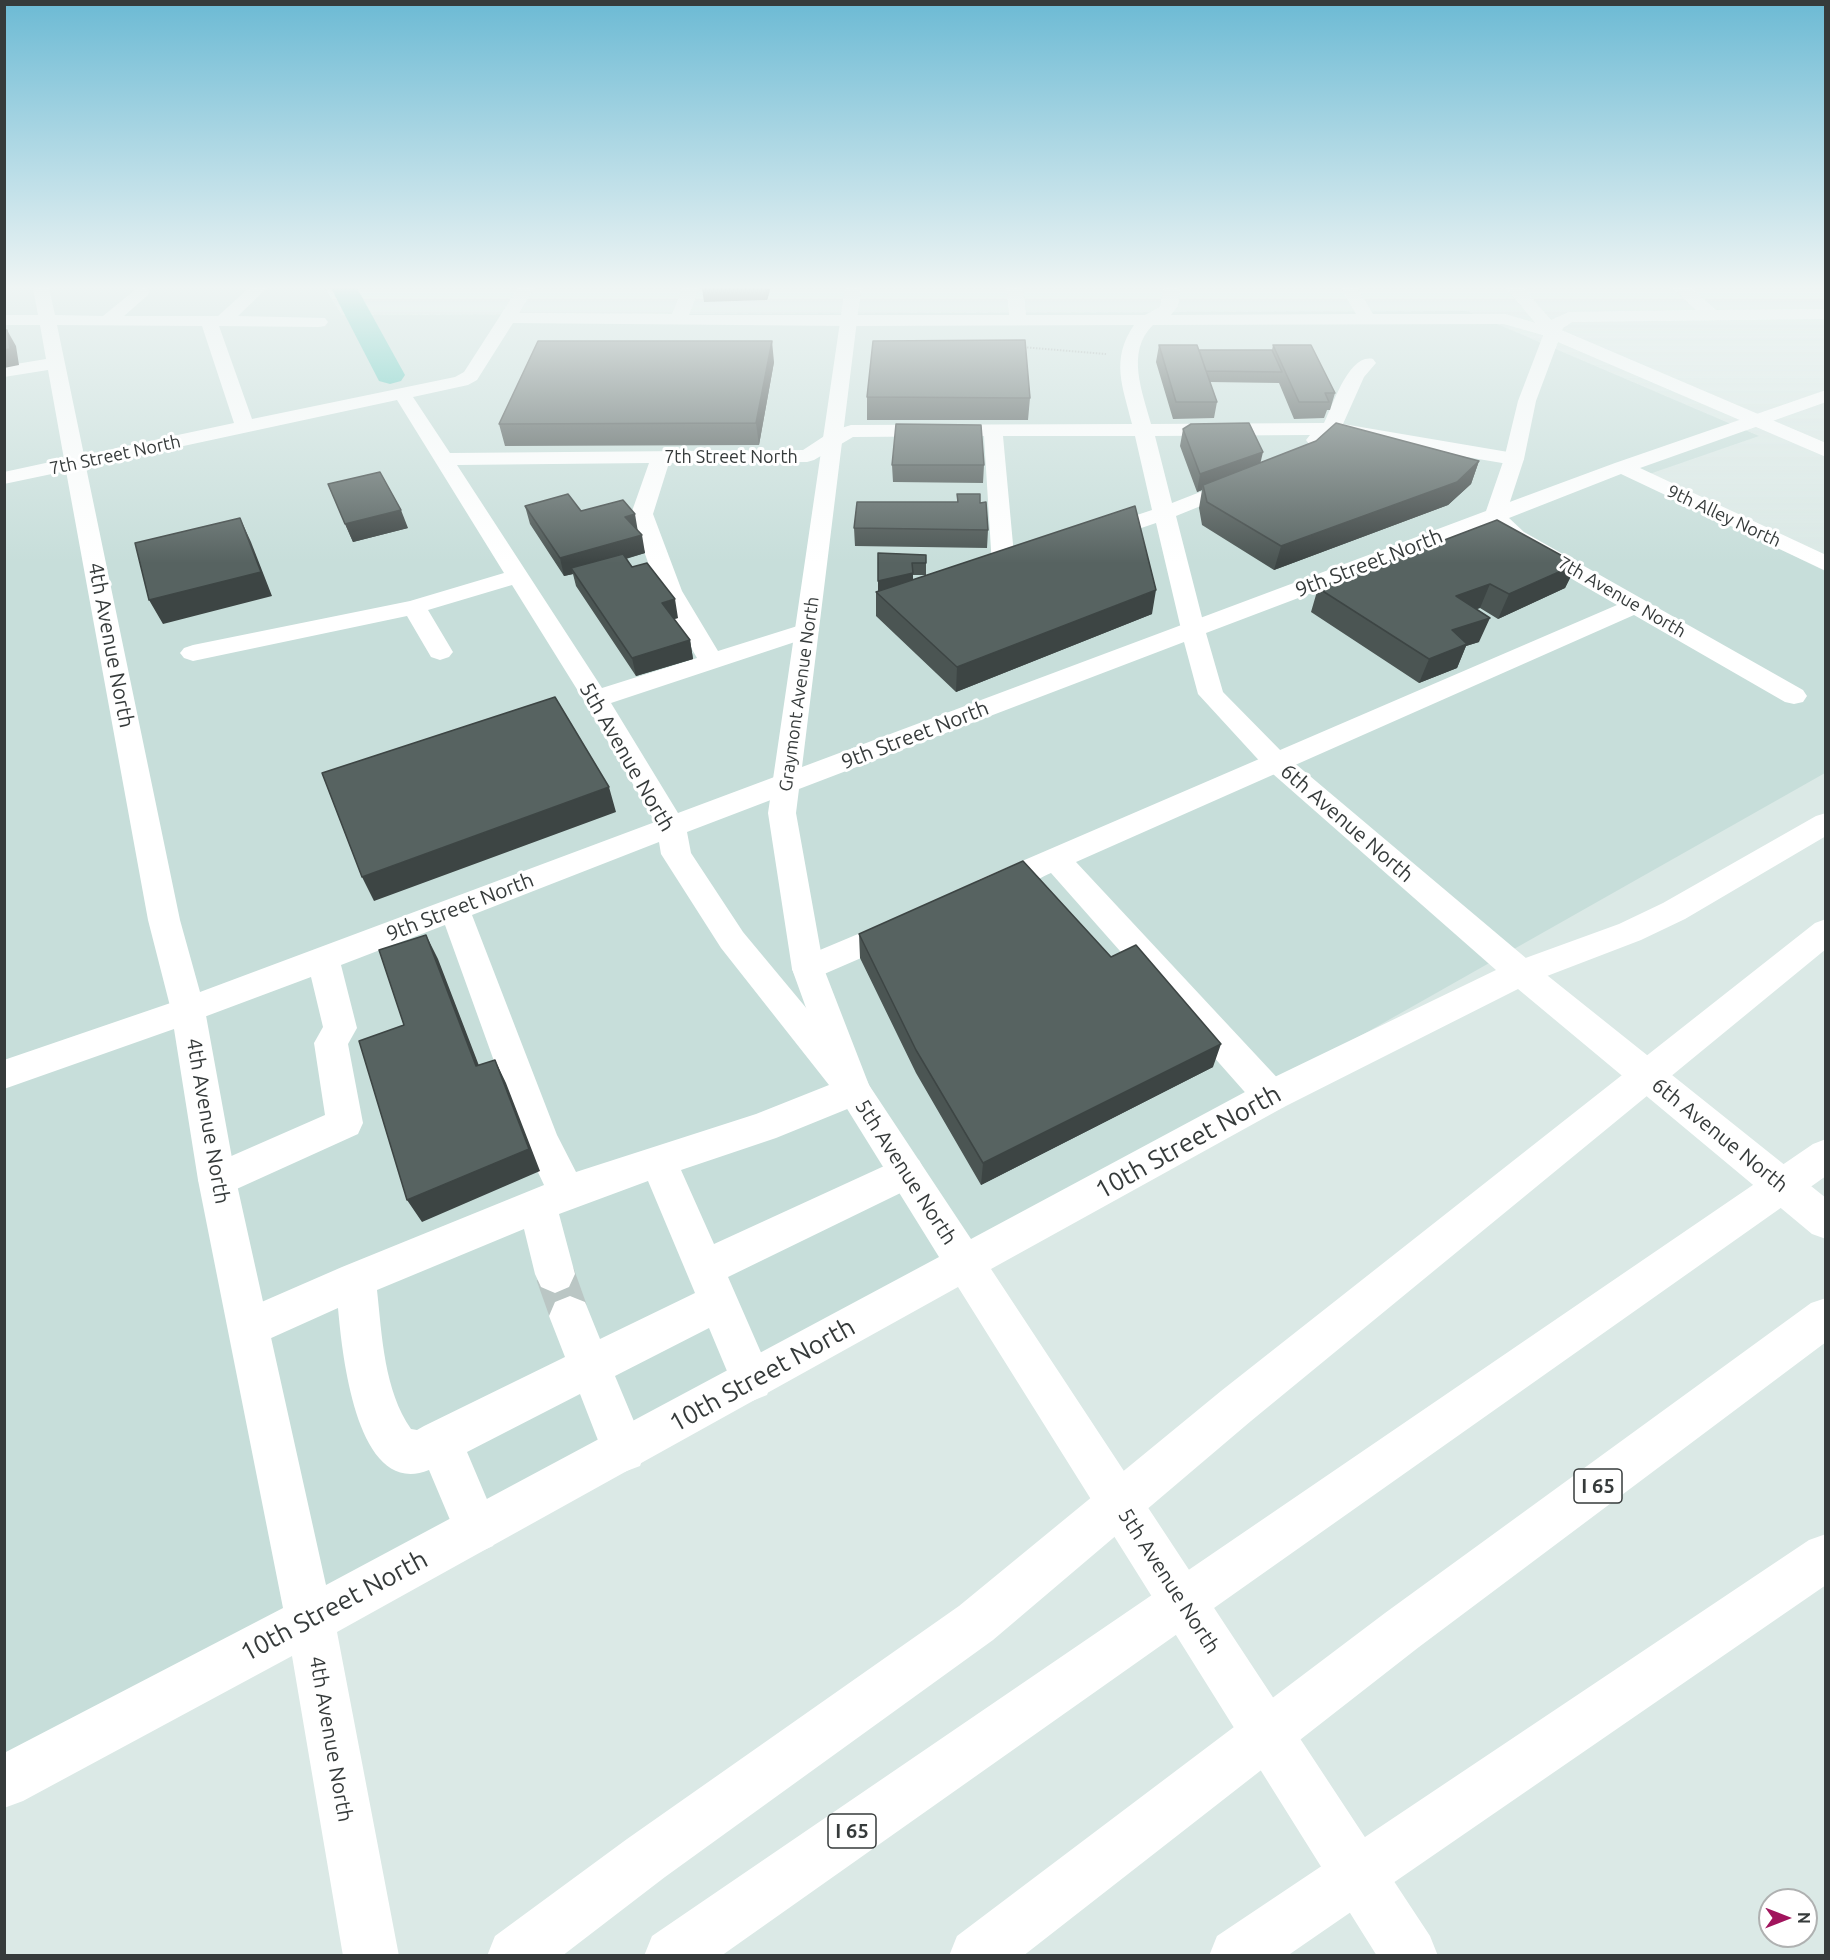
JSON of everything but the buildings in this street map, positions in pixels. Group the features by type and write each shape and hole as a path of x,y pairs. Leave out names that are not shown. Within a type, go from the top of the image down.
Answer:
{"main road":[{"name":"4th Avenue North","path":"59,379 165,920 188,1010 217,1180 310,1620 371,1956"},
{"path":"231,379 245,427"},
{"name":"7th Street North","path":"4,478 462,379"},
{"name":"Graymont Avenue North","path":"841,379 782,813 808,969 854,1091"},
{"name":"6th Avenue North","path":"1131,379 1211,694 1275,761 1521,973 1826,1222"},
{"path":"1302,449 1331,429 1354,379"},
{"path":"1496,515 1514,459 1527,400 1535,379"},
{"path":"1660,379 1826,451"},
{"name":"5th Avenue North","path":"402,394 596,699 672,827 676,854 732,940 854,1091 1410,1956"},
{"name":"9th Street North","path":"4,1075 188,1010 1622,467 1826,396"},
{"name":"7th Street North","path":"443,459 807,456 833,439 851,431 1331,429 1351,430 1514,459"},
{"path":"993,430 1004,567 1047,552"},
{"path":"661,457 642,514 670,591 712,661"},
{"name":"9th Alley North","path":"1622,467 1826,564"},
{"path":"1079,542 1165,513 1263,474"},
{"name":"7th Avenue North","path":"1496,515 1516,537 1794,696"},
{"path":"193,653 414,607 518,576"},
{"path":"961,901 1275,761 1636,605"},
{"path":"414,607 440,652"},
{"path":"596,699 807,630"},
{"name":"10th Street North","path":"4,1782 477,1530 1271,1096 1521,973 1630,932 1665,915 1826,823"},
{"path":"1056,859 1271,1096"},
{"path":"454,910 467,939 539,1136 552,1200 555,1274"},
{"path":"808,969 930,915"},
{"path":"515,1956 646,1858 976,1623 1236,1406 1826,931"},
{"path":"217,1180 345,1123 331,1043 340,1028 323,959"},
{"path":"249,1328 356,1280 552,1200 854,1091"},
{"name":"I 65","path":"672,1956 1826,1155"},
{"path":"659,1162 752,1380"},
{"path":"356,1280 364,1360 383,1426 399,1449 418,1452 590,1365 713,1285 906,1172"},
{"path":"570,1316 624,1450"},
{"name":"I 65","path":"976,1956 1402,1630 1810,1329"},
{"path":"440,1442 477,1530"},
{"path":"1236,1956 1826,1557"}],"shaded area":[{"path":"5,379 1627,379 1759,436 1635,479 1825,571 1825,773 5,1803"}],"tunnel":[{"path":"555,1274 570,1316"}]}
